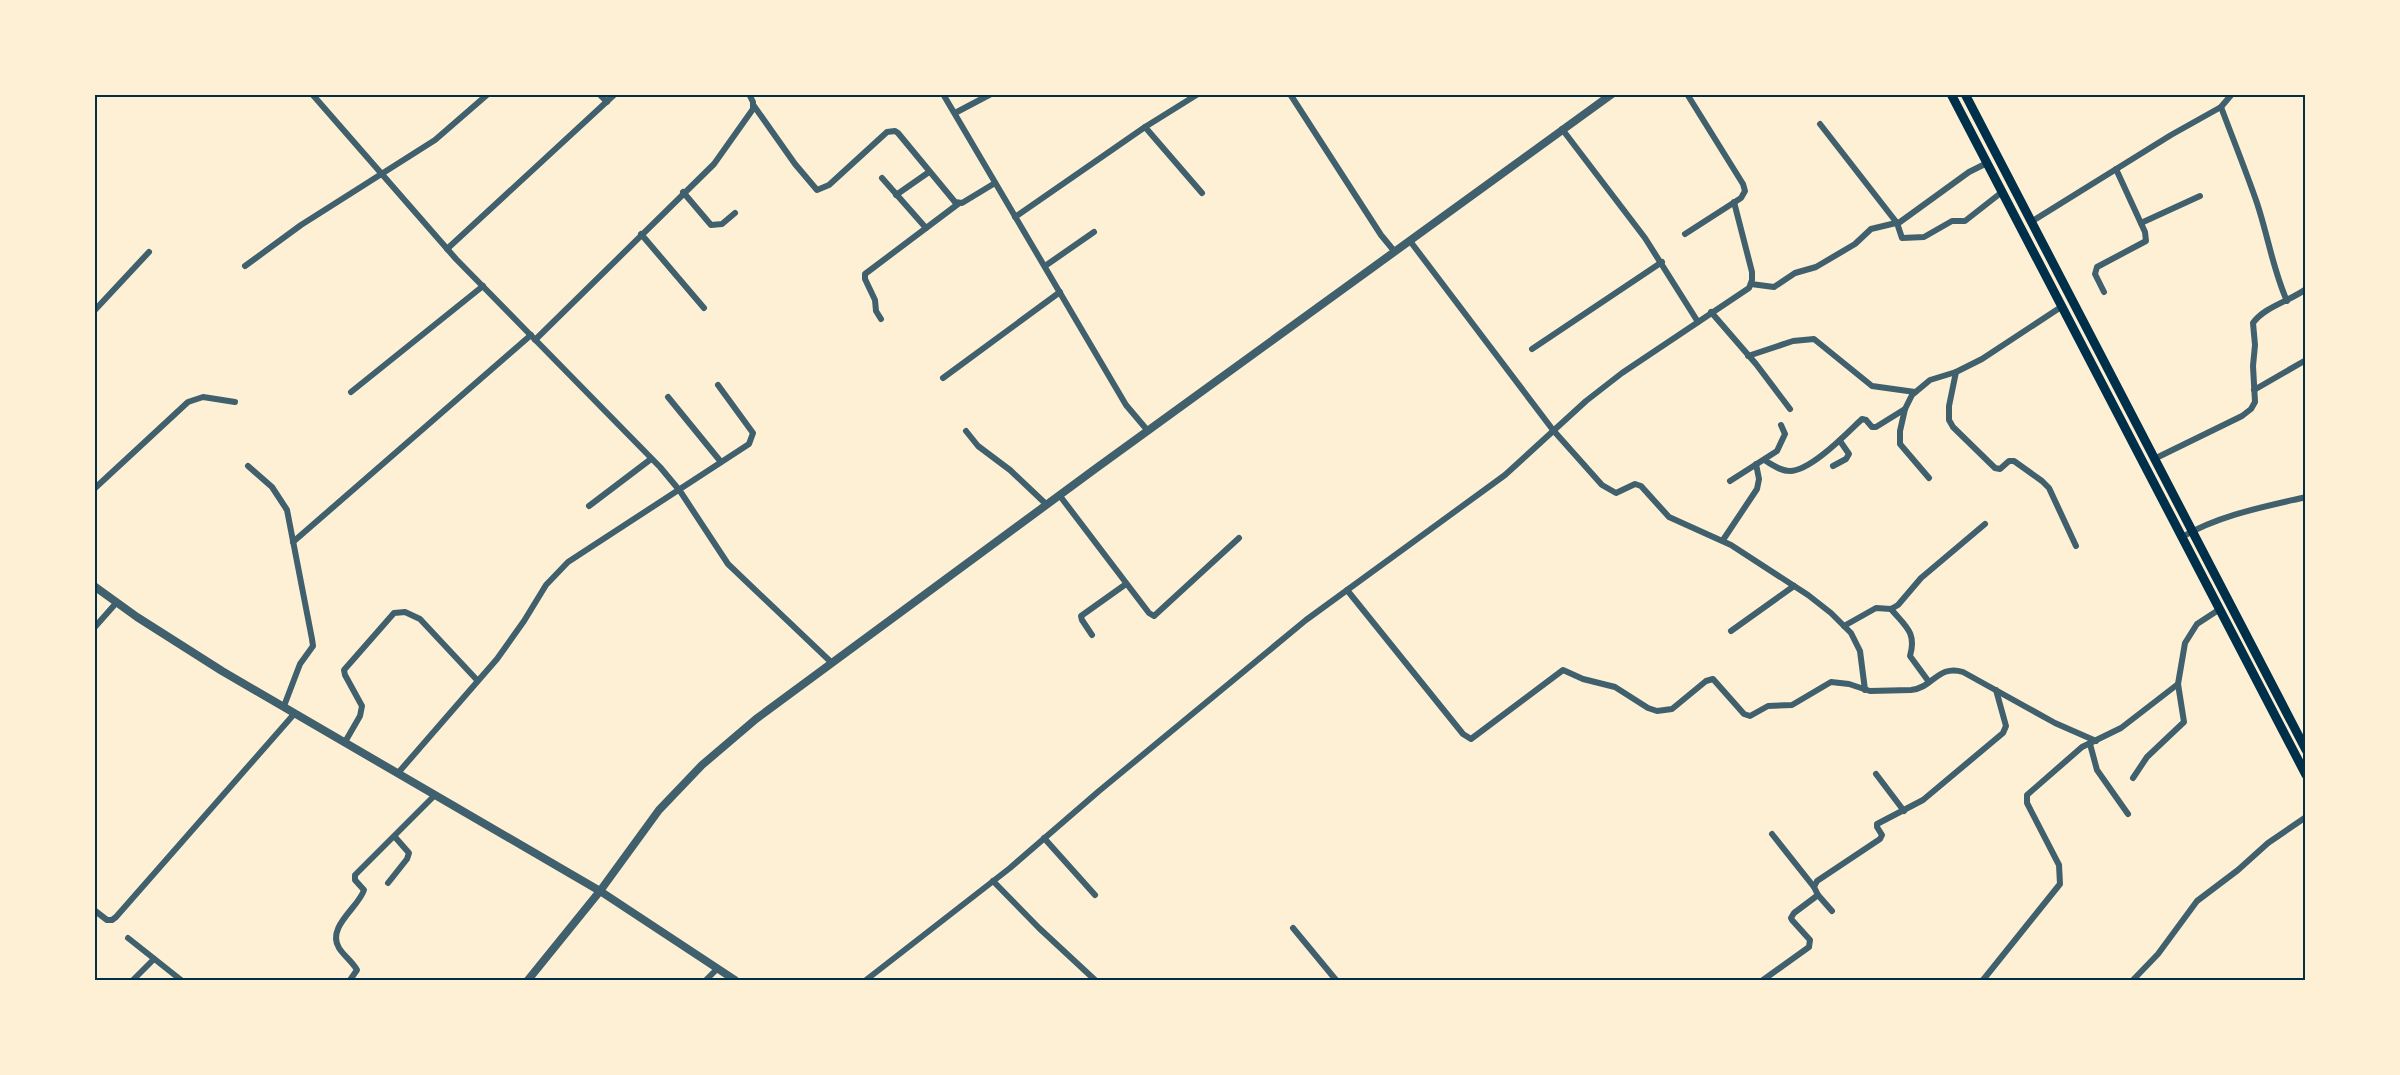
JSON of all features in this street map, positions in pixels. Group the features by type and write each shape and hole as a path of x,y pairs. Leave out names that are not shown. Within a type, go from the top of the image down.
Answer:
{"highway":[{"path":"1951,94 2306,775"},
{"path":"1965,94 2306,750"}],"street":[{"path":"312,94 447,249 680,491 728,564 832,663"},
{"path":"245,266 301,225 435,140 488,94"},
{"path":"599,94 606,102"},
{"path":"447,249 615,94"},
{"path":"749,94 754,106 795,164 817,190 829,185 891,130 898,133 951,200 958,204"},
{"path":"943,94 1132,415 1148,431"},
{"path":"955,113 991,94"},
{"path":"1015,216 1145,127 1198,94"},
{"path":"1290,94 1381,235 1395,252"},
{"path":"528,981 600,891 659,810 702,765 756,719 1612,94"},
{"path":"1685,234 1741,198 1745,191 1743,183 1687,94"},
{"path":"2031,222 2171,135 2221,107 2234,95"},
{"path":"293,542 533,338 714,164 754,106"},
{"path":"2221,107 2257,203 2277,279 2287,302"},
{"path":"1820,124 1897,223 1902,238 1924,237 1952,221 1965,221 2002,192"},
{"path":"1145,127 1202,194"},
{"path":"1562,129 1621,204 1662,262 1698,322"},
{"path":"866,981 993,881 1242,672 1439,521 1486,490 1521,461 1586,400 1622,373 1751,284 1774,287 1795,273 1816,267 1855,244 1871,229 1897,223 1969,172 1987,163"},
{"path":"2104,292 2095,274 2097,267 2145,243 2146,238 2116,170"},
{"path":"896,195 929,172"},
{"path":"882,178 926,228"},
{"path":"881,319 876,311 875,300 865,274 958,204 995,183"},
{"path":"684,192 711,225 722,224 735,213"},
{"path":"2141,223 2200,196"},
{"path":"1734,202 1752,272 1751,284"},
{"path":"1045,266 1094,232"},
{"path":"641,234 704,308"},
{"path":"1410,241 1553,430 1609,490 1616,493 1639,484 1669,517 1723,540 1832,613 1851,633 1860,651 1865,690"},
{"path":"94,311 149,252"},
{"path":"1532,349 1662,262"},
{"path":"351,392 483,286"},
{"path":"2154,459 2248,412 2255,402 2253,323 2258,317 2287,302 2306,288"},
{"path":"944,378 1060,292"},
{"path":"1929,478 1900,444 1899,431 1905,409 1915,392 1930,380 1956,372 1999,349 2061,307"},
{"path":"1712,312 1790,409"},
{"path":"1748,356 1793,340 1809,338 1821,343 1872,386 1915,392"},
{"path":"2254,390 2306,360"},
{"path":"1956,372 1948,413 1953,427 1995,468 2000,469 2012,461 2043,481 2052,493 2076,546"},
{"path":"398,773 507,645 546,585 563,567 579,554 680,491 749,444 753,436 718,385"},
{"path":"94,489 188,402 203,397 235,402"},
{"path":"668,397 721,462"},
{"path":"1764,460 1783,471 1796,471 1840,441 1862,419 1872,427 1876,427 1905,409"},
{"path":"1730,481 1777,451 1785,434 1781,425"},
{"path":"966,431 978,446 1010,470 1047,505"},
{"path":"1833,466 1846,459 1849,454 1840,441"},
{"path":"589,506 651,459"},
{"path":"1723,540 1757,489 1759,479 1756,464"},
{"path":"248,466 267,481 281,500 290,521 313,646 300,664 284,706"},
{"path":"1060,496 1126,584 1154,616 1239,538"},
{"path":"2182,537 2254,509 2306,497"},
{"path":"1844,626 1876,608 1891,609 1902,602 1921,579 1985,524"},
{"path":"1092,635 1081,616 1126,584"},
{"path":"94,586 222,671 600,891 735,981"},
{"path":"1731,631 1794,586"},
{"path":"1347,590 1463,734 1470,739 1563,670 1583,679 1608,684 1657,711 1672,710 1709,679 1717,681 1747,716 1768,705 1792,705 1832,682 1849,684 1865,690 1917,690 1948,670 1954,670 1996,690 2093,743"},
{"path":"94,627 117,602"},
{"path":"1891,609 1910,632 1914,642 1910,656 1929,682"},
{"path":"2133,778 2147,757 2184,723 2178,684 2186,638 2197,624 2220,609"},
{"path":"345,742 363,706 344,670 394,613 405,612 420,620 477,680"},
{"path":"1983,981 2060,884 2059,865 2027,803 2027,795 2077,751 2121,728 2178,684"},
{"path":"1814,886 1817,881 1852,860 1880,839 1882,835 1876,827 1877,824 1923,800 2003,732 2006,726 1996,690"},
{"path":"94,910 107,920 116,917 295,713"},
{"path":"2093,743 2097,770 2128,814"},
{"path":"1876,774 1904,811"},
{"path":"350,981 357,970 340,949 337,940 340,925 364,890 355,880 355,874 435,795"},
{"path":"2133,981 2158,954 2197,900 2238,870 2268,843 2306,817"},
{"path":"1772,834 1814,886 1818,896 1832,911"},
{"path":"388,883 407,859 409,853 395,837"},
{"path":"1044,838 1095,895"},
{"path":"993,881 1095,981"},
{"path":"1763,981 1809,947 1810,940 1791,918 1794,913 1818,896"},
{"path":"1293,928 1336,981"},
{"path":"128,938 181,981"},
{"path":"133,981 154,959"},
{"path":"706,981 717,969"}]}
